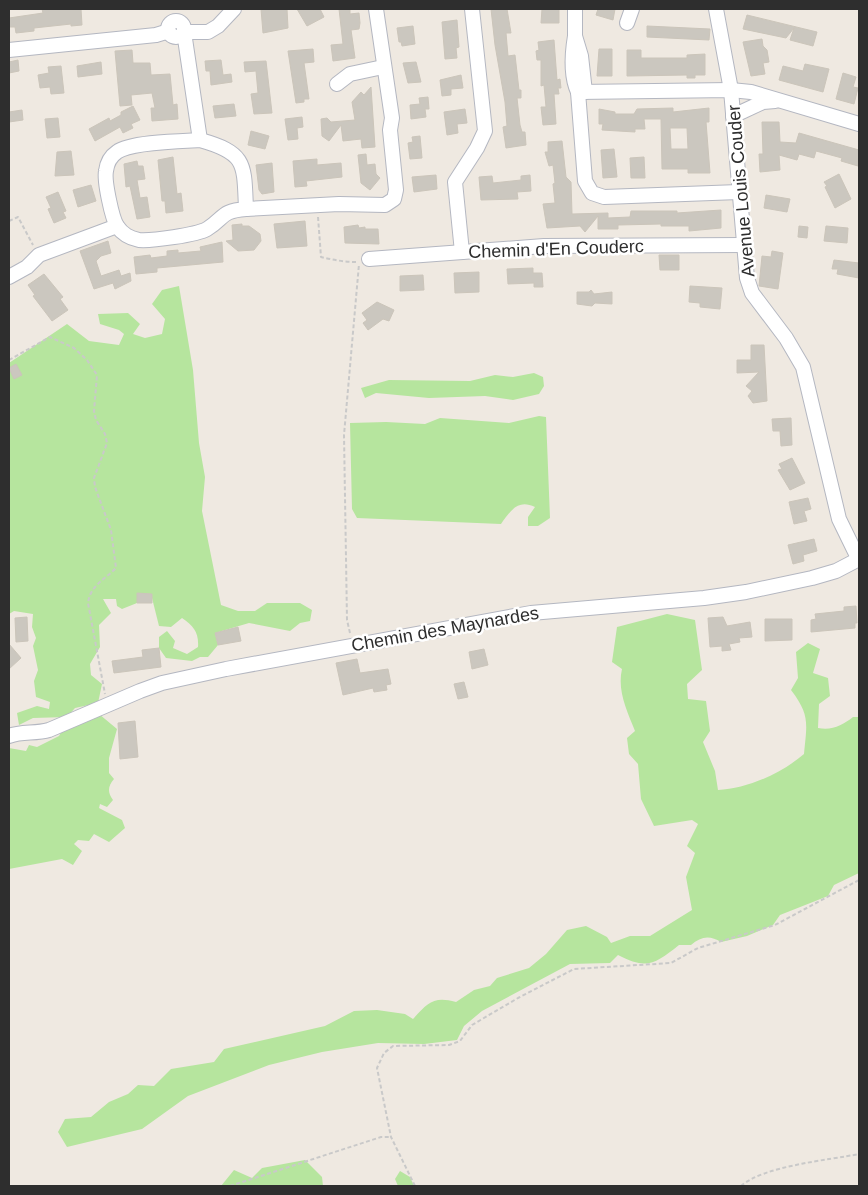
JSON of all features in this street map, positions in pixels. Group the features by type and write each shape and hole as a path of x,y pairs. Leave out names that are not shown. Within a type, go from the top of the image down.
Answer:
{"street":[{"path":"246,209 240,162 234,153 200,140 141,145 119,150 110,158 105,172 117,226 127,237 141,240 197,233 208,229 221,216 234,210 317,205 385,205 394,199 396,190 390,130 392,118 376,9"},
{"path":"462,252 455,182 477,148 485,130 472,9"},
{"path":"575,9 575,36 581,56 585,181 592,193 604,197 739,192"},
{"path":"628,23 632,9"},
{"name":"Avenue Louis Couder","path":"716,9 731,90 747,278 752,293 786,338 807,377 839,519 859,560"},
{"path":"9,50 156,35 176,25 206,25 231,12"},
{"path":"185,50 202,33 218,26 231,12"},
{"path":"176,25 202,33"},
{"path":"176,25 185,50 200,140"},
{"path":"337,84 350,74 383,67"},
{"path":"581,92 731,90 751,92 859,124"},
{"path":"733,116 763,102 780,101"},
{"path":"9,277 27,267 38,255 117,226"},
{"name":"Chemin d'En Couderc","path":"364,260 563,246 744,245"},
{"name":"Chemin des Maynardes","path":"9,736 18,732 38,733 60,726 106,704 147,688 186,677 531,612 704,598 746,592 812,578 836,571 859,560"}],"path":[{"path":"317,205 321,257 337,259 343,262 364,260 344,435 347,620 352,645"},
{"path":"9,221 18,217 38,255"},
{"path":"9,360 50,337 74,348 87,360 97,375 94,411 96,420 106,434 107,443 94,478 95,487 111,530 116,568 89,594 88,603 106,704"},
{"path":"415,1186 391,1137 377,1068 384,1053 393,1046 449,1045 460,1041 472,1026 480,1021 518,998 574,969 671,963 698,948 775,925 859,880"},
{"path":"230,1186 381,1137 391,1137"},
{"path":"741,1186 748,1180 767,1172 859,1154"}],"green space":[{"path":"179,286 193,370 199,443 205,477 202,511 221,605 238,611 255,611 267,603 300,603 312,610 310,621 300,623 290,631 249,623 215,633 218,645 208,657 200,657 192,661 166,658 159,648 159,637 167,631 175,641 173,648 187,654 198,647 198,638 193,627 182,618 171,627 159,626 151,594 137,593 137,603 122,609 117,606 116,599 103,599 111,613 99,625 100,647 90,664 91,675 102,684 98,703 75,708 67,717 33,718 19,725 17,713 37,706 49,709 50,702 36,697 34,681 38,670 33,646 36,638 32,627 33,614 14,611 9,614 9,363 67,324 89,341 119,345 124,334 119,330 100,324 98,314 128,313 140,324 133,334 145,338 162,334 165,319 152,304 162,290"},
{"path":"534,373 543,377 544,386 539,394 513,400 485,396 429,398 376,393 365,398 361,388 389,380 470,381 495,375 513,377"},
{"path":"539,416 546,417 550,518 538,526 528,526 528,517 535,507 524,504 515,507 501,524 357,518 352,509 350,423 425,424 440,418 509,423"},
{"path":"667,614 695,620 702,670 687,684 688,699 706,701 710,731 703,742 715,771 718,790 741,787 764,779 785,768 804,754 806,720 801,706 791,690 798,678 796,652 808,643 820,649 813,673 828,678 830,696 819,704 818,728 833,728 853,717 859,717 859,873 834,885 828,896 780,915 773,925 747,936 721,942 713,938 702,938 691,945 679,945 663,957 650,963 628,960 618,955 610,963 570,964 482,1011 464,1026 457,1040 424,1044 378,1043 322,1052 269,1065 188,1096 142,1129 67,1147 58,1132 65,1119 91,1117 109,1102 128,1094 138,1085 154,1086 171,1069 214,1062 224,1049 325,1026 354,1011 377,1010 405,1014 413,1019 432,1002 448,1000 456,1002 474,990 490,986 497,978 529,968 546,954 567,930 586,926 607,937 611,943 630,936 650,936 692,910 686,877 695,853 687,846 698,824 692,820 654,826 641,799 638,764 629,754 627,738 635,731 622,693 622,669 612,662 617,627"},
{"path":"99,714 117,729 109,758 109,773 114,779 110,784 109,792 113,800 107,807 100,804 99,808 122,820 125,828 109,842 94,834 89,841 78,840 74,844 82,851 73,865 62,859 9,869 9,748 26,751 29,745 37,747 59,736 63,729"},
{"path":"305,1160 322,1177 323,1186 221,1186 234,1170 252,1178 262,1168"},
{"path":"400,1171 410,1177 414,1186 398,1186 395,1179"}],"building":[{"path":"42,9 81,9 82,25 71,26 71,24 34,28 34,31 16,33 15,27 9,27 9,18 43,13"},
{"path":"261,9 287,9 288,28 263,33"},
{"path":"297,9 320,9 324,17 307,26"},
{"path":"339,9 350,9 350,14 359,13 360,23 359,29 351,30 355,58 333,61 331,45 343,44"},
{"path":"491,9 507,9 511,33 506,33 508,56 515,55 519,90 521,90 521,98 517,98 520,125 522,132 525,132 526,145 506,148 503,127 507,126 505,102"},
{"path":"542,9 559,9 559,23 541,23"},
{"path":"598,9 615,9 613,20 596,15"},
{"path":"747,15 817,32 813,46 790,40 794,28 786,38 743,29"},
{"path":"457,20 459,47 456,48 457,58 445,59 442,22"},
{"path":"413,26 415,44 402,46 401,42 399,42 397,28"},
{"path":"647,26 710,29 709,40 647,37"},
{"path":"762,39 763,46 767,50 769,62 763,63 765,74 751,76 743,42"},
{"path":"554,40 557,80 560,79 561,88 558,88 559,94 554,94 556,124 543,125 541,107 546,107 544,85 541,86 541,60 537,60 536,51 539,50 538,42"},
{"path":"313,49 314,62 304,63 309,99 296,103 288,51"},
{"path":"599,49 612,49 612,76 597,76"},
{"path":"132,50 133,63 150,63 151,75 170,74 173,105 177,104 178,119 152,121 151,108 155,108 152,93 131,95 132,105 120,106 115,51"},
{"path":"627,50 641,50 641,58 687,58 687,55 705,54 705,75 695,75 695,78 687,78 687,75 627,76"},
{"path":"18,60 19,71 9,73 9,62"},
{"path":"221,60 223,75 231,74 232,82 211,85 210,71 206,71 205,61"},
{"path":"266,61 272,113 254,114 251,94 258,93 256,71 245,72 244,62"},
{"path":"101,62 102,74 78,77 77,66"},
{"path":"416,62 421,82 408,83 403,63"},
{"path":"805,64 829,69 823,92 779,80 783,66 803,71"},
{"path":"61,66 64,93 51,94 50,87 40,88 38,75 49,73 48,67"},
{"path":"843,73 856,77 853,87 858,88 854,104 836,99"},
{"path":"461,75 463,88 451,89 451,95 442,96 440,80"},
{"path":"371,87 375,147 362,148 361,139 343,141 341,125 329,141 322,136 321,119 327,118 331,122 355,120 352,102 361,92 364,95"},
{"path":"428,97 429,109 425,109 426,117 411,119 410,105 420,104 419,98"},
{"path":"234,104 236,116 215,118 213,106"},
{"path":"133,106 140,120 131,124 133,128 123,133 120,127 95,141 89,129 109,118 110,121 121,115 121,112"},
{"path":"673,108 673,112 709,108 709,122 706,122 710,173 688,173 688,169 662,169 661,119 644,119 645,129 635,129 635,132 602,130 603,124 599,124 599,109 615,112 615,114 634,114 637,109","holes":["670,128 687,128 688,149 671,149"]},
{"path":"465,109 467,123 457,124 458,133 447,135 444,112"},
{"path":"22,110 23,120 9,122 9,112"},
{"path":"302,117 303,127 297,128 298,139 288,140 285,119"},
{"path":"58,118 60,137 47,138 45,119"},
{"path":"762,122 779,122 780,142 796,143 799,133 859,150 858,166 841,161 842,158 816,151 814,158 799,154 797,160 779,155 780,170 760,172 759,154 763,154"},
{"path":"251,131 269,136 265,149 248,145"},
{"path":"420,136 422,158 410,159 408,143 413,142 412,137"},
{"path":"562,141 566,177 571,182 572,214 608,213 608,218 630,217 631,211 677,211 677,213 721,210 721,228 689,231 689,226 661,226 661,224 618,225 618,229 598,229 598,216 585,232 580,226 547,228 543,204 555,203 553,184 555,183 553,165 549,166 545,152 548,152 548,142"},
{"path":"614,149 617,177 603,178 601,150"},
{"path":"71,151 74,175 55,176 57,152"},
{"path":"366,154 367,165 375,164 376,174 380,178 370,190 361,183 358,155"},
{"path":"173,157 177,194 181,193 183,211 166,213 165,201 162,201 158,160"},
{"path":"644,157 645,178 631,178 630,158"},
{"path":"317,159 317,165 341,163 342,177 306,181 307,186 295,187 293,161"},
{"path":"137,161 138,166 143,166 145,179 137,180 140,198 147,197 150,217 137,219 130,186 126,187 124,164"},
{"path":"272,163 274,192 262,194 259,190 256,165"},
{"path":"839,174 851,199 835,208 824,182"},
{"path":"436,175 437,189 414,192 412,177"},
{"path":"530,175 531,191 517,192 518,199 481,200 479,177 492,176 493,183 521,180 521,176"},
{"path":"91,185 96,201 78,207 73,190"},
{"path":"58,192 66,211 63,212 66,218 54,223 48,209 51,208 46,197"},
{"path":"766,195 790,199 787,212 764,208"},
{"path":"305,221 307,246 277,248 274,224"},
{"path":"242,224 242,226 249,226 260,234 261,241 254,250 238,251 226,241 233,240 232,225"},
{"path":"358,225 359,228 378,229 379,244 345,243 344,227"},
{"path":"799,226 808,227 807,238 798,237"},
{"path":"826,226 848,228 847,243 824,241"},
{"path":"108,241 111,253 101,256 96,261 101,276 119,270 121,276 130,273 131,281 115,289 113,283 94,289 80,251"},
{"path":"222,242 223,262 157,268 157,272 136,274 134,257 150,255 151,258 167,256 167,251 178,250 178,253 201,251 200,247"},
{"path":"772,251 783,253 778,289 759,286 762,256 771,257"},
{"path":"659,255 679,255 679,270 660,270"},
{"path":"834,260 859,263 859,278 837,274 838,269 832,269"},
{"path":"533,268 533,273 542,273 543,287 534,287 534,283 508,284 507,269"},
{"path":"479,272 479,292 455,293 454,273"},
{"path":"44,274 63,297 60,299 68,310 52,321 33,296 35,295 28,285"},
{"path":"423,275 424,290 400,291 400,276"},
{"path":"690,286 722,288 720,309 700,307 700,303 689,302"},
{"path":"591,290 594,294 612,292 612,304 595,303 592,306 577,304 577,292 589,292"},
{"path":"377,302 394,310 389,321 383,319 368,330 363,323 367,320 362,313"},
{"path":"751,345 764,345 767,401 753,403 748,396 752,391 746,386 759,372 737,373 737,360 751,360"},
{"path":"16,364 22,375 14,379 9,368"},
{"path":"791,418 792,445 781,446 780,431 773,431 772,419"},
{"path":"792,458 805,483 790,490 778,470 782,469 779,464"},
{"path":"808,498 811,509 804,511 807,521 794,524 789,502"},
{"path":"814,539 817,551 803,555 804,561 793,564 788,545"},
{"path":"137,593 152,594 152,603 137,603"},
{"path":"856,606 857,623 855,623 855,628 811,632 811,620 816,619 815,614 844,611 844,607"},
{"path":"27,617 28,641 16,642 15,618"},
{"path":"723,617 727,626 750,622 752,637 739,638 740,642 729,644 731,650 722,651 722,646 710,647 708,618"},
{"path":"765,619 792,619 792,640 765,641"},
{"path":"238,627 241,641 218,645 215,633"},
{"path":"9,644 21,658 9,669"},
{"path":"159,648 161,667 114,673 112,661 143,657 142,650"},
{"path":"484,649 488,665 472,669 469,652"},
{"path":"357,659 360,673 388,669 391,684 386,685 387,690 374,692 373,688 343,695 336,663"},
{"path":"464,682 468,697 458,699 454,684"},
{"path":"135,721 138,757 120,759 118,723"}]}
